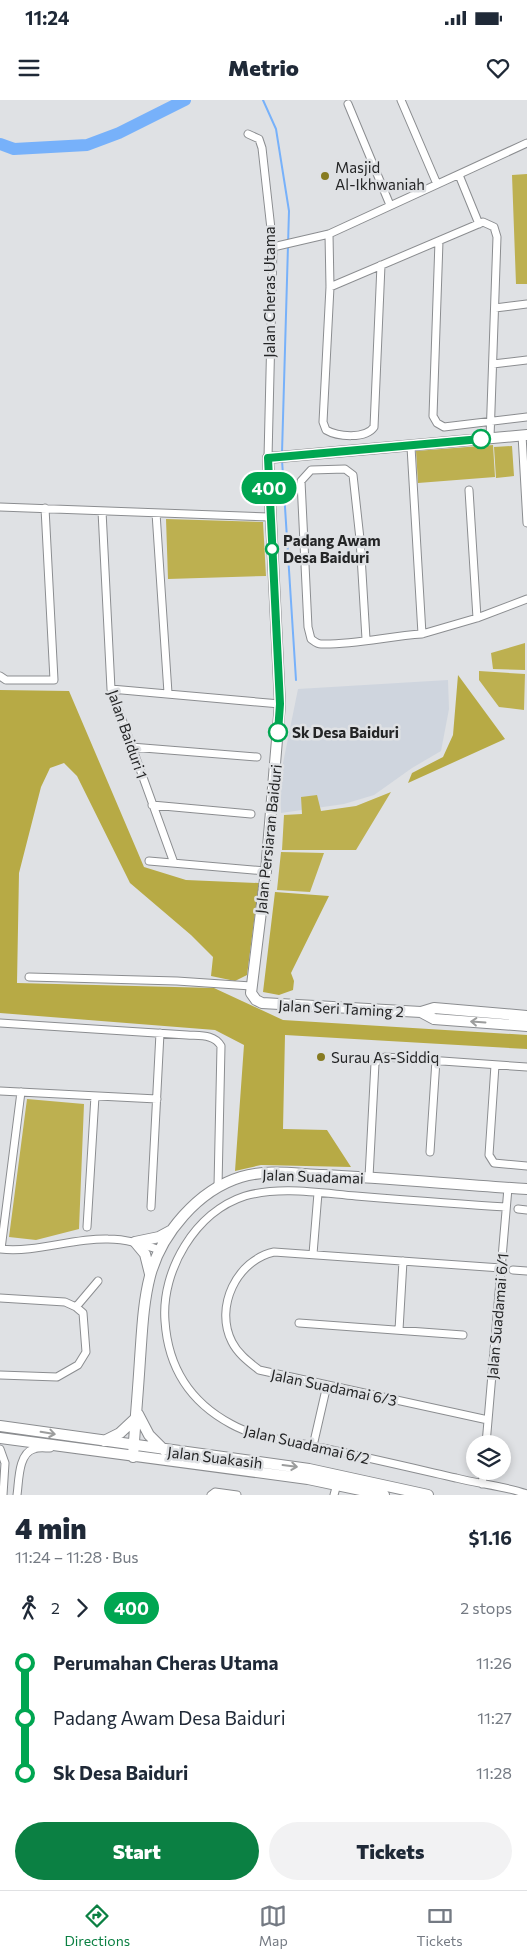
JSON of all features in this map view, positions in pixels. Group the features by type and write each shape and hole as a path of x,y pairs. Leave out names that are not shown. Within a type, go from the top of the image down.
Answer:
{"street":[{"path":"401,100 437,184"},
{"path":"348,104 390,205"},
{"name":"Jalan Cheras Utama","path":"248,134 259,139 262,148 273,247 268,458"},
{"path":"273,247 329,234 527,143"},
{"path":"459,175 481,223"},
{"path":"330,286 481,223 494,227 497,237 490,438"},
{"path":"329,234 330,286 323,422 326,430 334,434 364,434 371,432 374,427 381,265"},
{"path":"439,241 433,416 437,423 444,427 527,417"},
{"path":"495,308 527,304"},
{"path":"493,364 527,360"},
{"path":"268,458 411,447 524,435 527,523"},
{"path":"411,447 422,634"},
{"name":"Jalan Persiaran Baiduri","path":"251,986 266,871 280,704 269,517 268,458"},
{"path":"366,639 357,511 352,475 345,469 311,470 301,481 308,627 311,639 319,644 422,634 477,618 527,599"},
{"path":"469,490 477,618"},
{"path":"0,507 269,517"},
{"path":"0,676 6,680 54,680 44,508"},
{"name":"Jalan Baiduri 1","path":"102,510 111,689 174,863"},
{"path":"156,512 168,693"},
{"path":"111,689 280,704"},
{"path":"131,747 257,757"},
{"path":"152,804 250,814"},
{"path":"149,861 266,871"},
{"path":"29,977 177,981 251,986"},
{"name":"Jalan Seri Taming 2","path":"251,986 252,996 262,1003 420,1012 434,1008 527,1016"},
{"name":"Jalan Seri Taming 2","path":"420,1012 434,1019 527,1026"},
{"path":"0,1024 160,1033 212,1037 218,1040 222,1046 218,1186"},
{"path":"151,1207 160,1033"},
{"path":"369,1177 376,1063 385,1057 527,1067"},
{"path":"430,1152 436,1060"},
{"path":"495,1065 489,1155 494,1163 527,1166"},
{"path":"0,1090 157,1099"},
{"path":"21,1092 1,1249 35,1249 106,1238 136,1242 160,1250"},
{"path":"87,1227 95,1096"},
{"name":"Jalan Suadamai","path":"133,1457 144,1310 150,1275 160,1250 173,1230 196,1203 218,1186 241,1177 264,1172 369,1177 527,1189"},
{"name":"Jalan Suadamai 6/1","path":"487,1435 508,1188"},
{"name":"Jalan Suadamai 6/2","path":"506,1208 318,1193 271,1191 246,1196 222,1208 192,1237 178,1256 168,1282 164,1310 166,1339 173,1364 181,1380 199,1402 229,1424 250,1434 313,1446 527,1494"},
{"path":"313,1254 318,1193"},
{"path":"518,1209 527,1210"},
{"path":"136,1242 160,1237 173,1230"},
{"path":"136,1242 145,1254 150,1275"},
{"name":"Jalan Suadamai 6/3","path":"488,1420 259,1370 236,1349 231,1340 227,1318 228,1299 236,1278 256,1258 274,1252 501,1268"},
{"path":"399,1330 403,1261"},
{"path":"513,1270 527,1271"},
{"path":"76,1307 98,1281"},
{"path":"0,1298 66,1302 76,1307 83,1314 86,1352 78,1365 57,1377 0,1375"},
{"path":"300,1323 462,1335"},
{"path":"313,1446 326,1385"},
{"path":"103,1441 120,1433 136,1414 149,1435 164,1450"},
{"name":"Jalan Suakasih","path":"0,1426 134,1446 309,1468 428,1495"},
{"name":"Jalan Suakasih","path":"0,1438 337,1484 384,1495"},
{"path":"17,1495 22,1460 27,1452 60,1445"},
{"path":"0,1448 5,1463 3,1495"},
{"path":"482,1484 483,1480"},
{"path":"334,1495 337,1484"},
{"path":"211,1495 215,1492 237,1495"}],"shaded area":[{"path":"527,174 527,284 516,284 512,175"},
{"path":"493,445 495,477 418,483 416,451"},
{"path":"512,446 514,476 496,478 494,447"},
{"path":"166,519 263,522 266,576 168,579"},
{"path":"525,643 525,670 493,669 491,653"},
{"path":"479,671 525,674 524,710 499,707 479,680"},
{"path":"458,675 505,739 408,783 412,773 443,757 453,735"},
{"name":"Sk Desa Baiduri","path":"448,680 449,709 441,751 412,768 374,795 344,804 281,813 280,778 298,689"},
{"path":"0,690 69,691 144,867 186,880 259,883 247,975 235,981 211,976 213,957 191,935 130,883 77,776 64,763 50,768 41,787 19,873 17,983 214,988 283,1020 527,1035 527,1049 285,1035 283,1129 327,1130 351,1167 261,1165 235,1171 244,1045 215,1030 0,1013"},
{"path":"391,792 356,850 282,850 284,815 302,814 301,797 317,795 321,811 356,806"},
{"path":"281,852 324,853 310,892 277,890"},
{"path":"275,892 329,896 291,973 294,981 293,990 279,995 263,992"},
{"path":"27,1099 84,1104 79,1229 36,1240 9,1237"}],"waterway":[{"path":"0,144 14,149 87,145 119,133 185,100"},
{"path":"263,100 276,129 289,211 282,453"},
{"path":"282,460 296,680"}],"bus line":[{"name":"400","path":"278,732 280,704 269,517 268,458 411,447 481,439"}],"place":[{"name":"Masjid Al-Ikhwaniah","path":"325,176"},
{"name":"Padang Awam Desa Baiduri","path":"272,549"},
{"name":"Sk Desa Baiduri","path":"278,732"},
{"name":"Surau As-Siddiq","path":"321,1057"}]}
